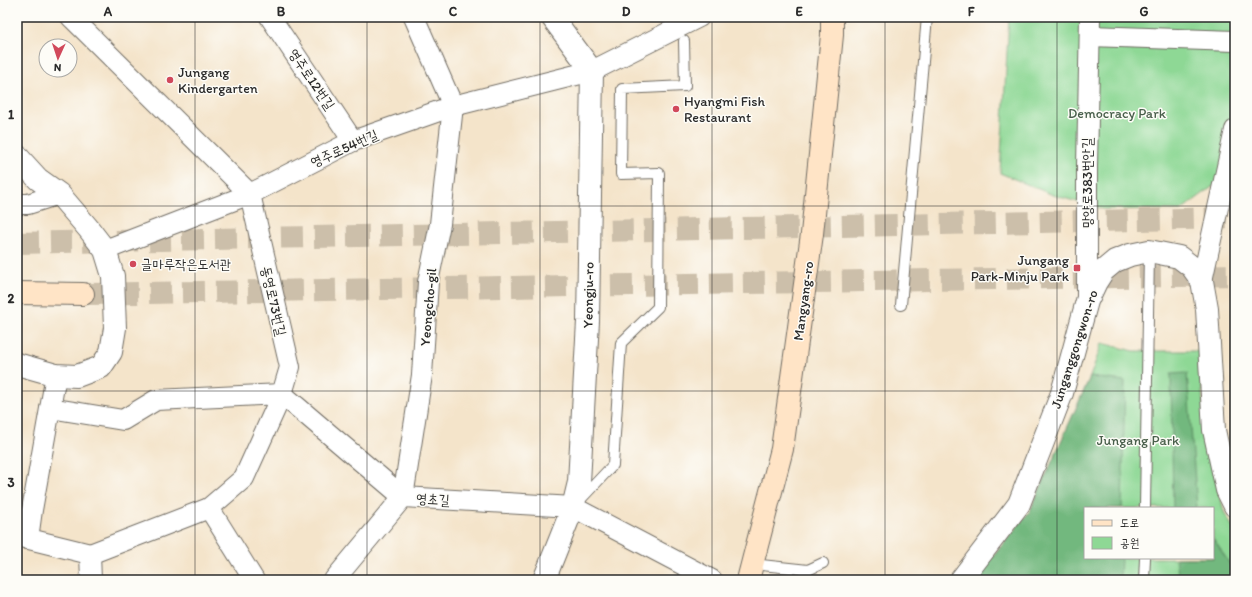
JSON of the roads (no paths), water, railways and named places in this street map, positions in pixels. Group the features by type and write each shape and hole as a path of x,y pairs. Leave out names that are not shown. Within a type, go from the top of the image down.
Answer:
{"main road":[{"name":"Mangyang-ro","path":"750,572 782,449 812,234 832,35 832,17"},
{"path":"17,294 83,294"}],"street":[{"path":"71,17 250,194"},
{"name":"영주로12번길","path":"270,17 354,141"},
{"name":"Yeongcho-gil","path":"403,497 422,375 428,282 440,224 453,106 414,17"},
{"path":"552,17 592,71"},
{"name":"영주로54번길","path":"105,250 250,194 354,141 453,106 592,71 698,17"},
{"path":"1090,26 1235,42"},
{"name":"망양로383번안길","path":"1087,301 1086,166 1090,26"},
{"name":"Yeongju-ro","path":"544,580 573,507 579,482 588,321 592,71"},
{"path":"1202,281 1235,130"},
{"path":"17,156 38,178 59,194 105,250 113,276 115,328 111,352 101,367 77,376 56,375 17,364"},
{"path":"17,204 28,204 59,194"},
{"name":"동영로73번길","path":"90,554 209,508 244,478 282,394 290,367 250,194"},
{"name":"Junganggongwon-ro","path":"961,580 1019,504 1062,393 1087,301 1096,282 1102,271 1115,261 1130,255 1149,251 1179,257 1192,267 1202,281 1207,309 1214,430 1227,490 1235,506"},
{"path":"56,375 32,510 22,538 90,554 92,580"},
{"path":"50,408 123,420 156,400 282,394"},
{"name":"영초길","path":"282,394 403,497 573,507"},
{"path":"334,580 403,497"},
{"path":"573,507 712,580"},
{"path":"209,508 254,580"}],"lane":[{"path":"901,305 927,17"},
{"path":"573,507 613,465 621,343 658,307 659,173 621,174 622,89 685,86 684,41"},
{"path":"1146,507 1149,251"},
{"path":"1144,580 1145,559"},
{"path":"750,572 808,570 823,563"}],"tunnel":[{"path":"17,243 1235,218"},
{"path":"83,294 1235,275"}],"place":[{"name":"Jungang Kindergarten","path":"170,80"},
{"name":"Hyangmi Fish Restaurant","path":"676,109"},
{"name":"글마루작은도서관","path":"133,264"},
{"name":"Jungang Park-Minju Park","path":"1077,268"}],"park label":[{"name":"Democracy Park","path":"1117,113"},
{"name":"Jungang Park","path":"1138,440"}]}
